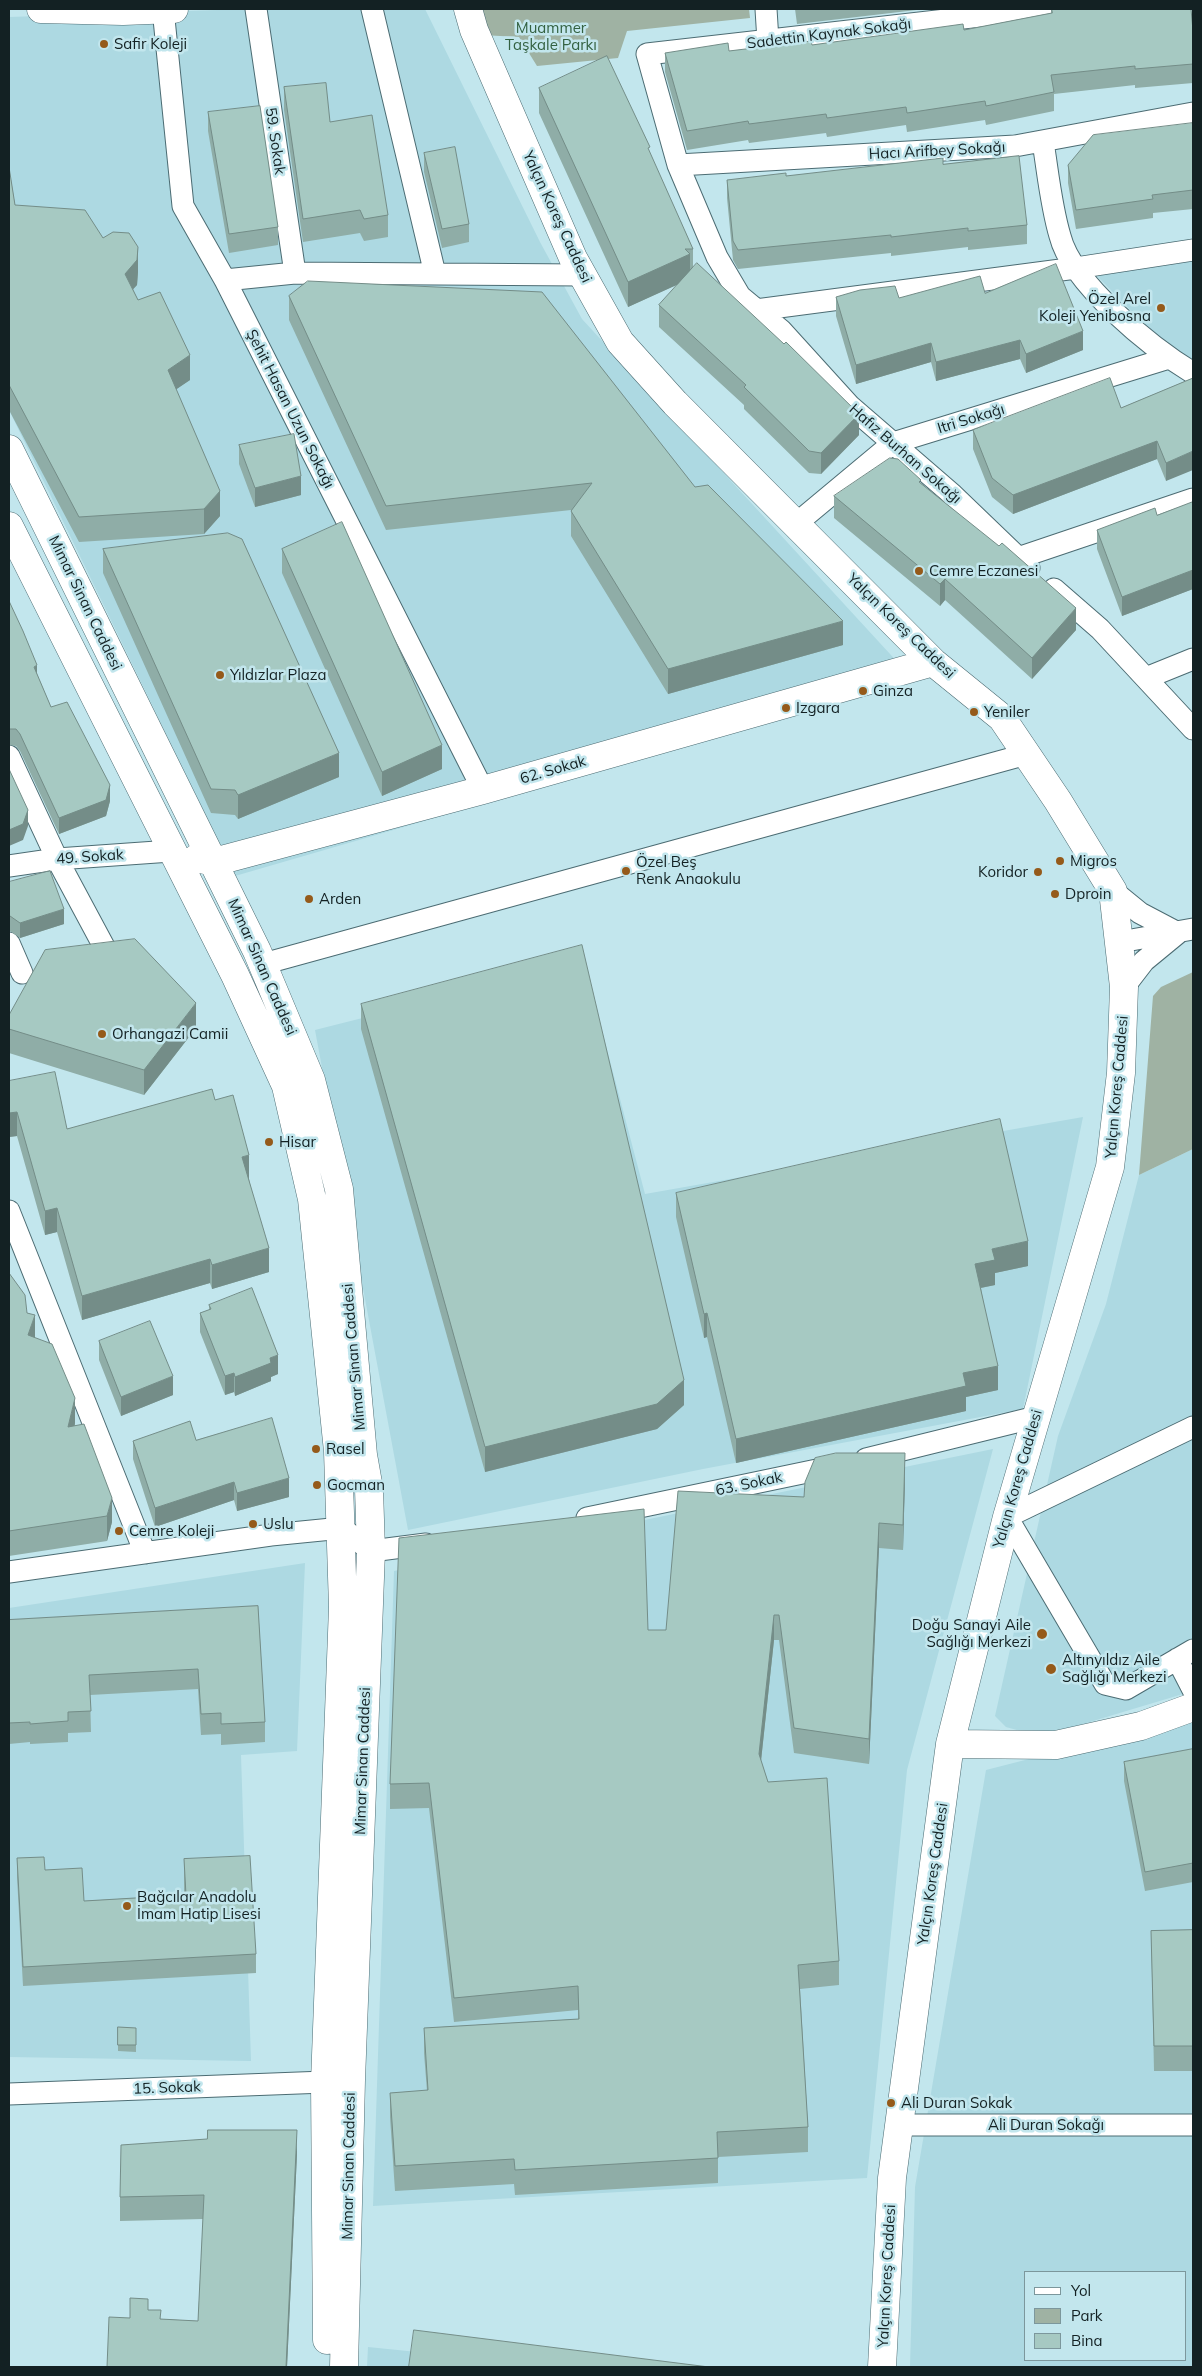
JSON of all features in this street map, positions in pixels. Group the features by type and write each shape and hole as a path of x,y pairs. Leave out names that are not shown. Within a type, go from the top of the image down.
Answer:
{"main road":[{"path":"41,9 174,9"},
{"name":"Yalçın Koreş Caddesi","path":"468,9 478,39 573,258 620,342 675,403 797,523 933,662 1002,718 1058,801 1113,891 1124,987 1121,1074 1110,1167 1006,1516 950,1744 892,2178 882,2367"},
{"name":"Mimar Sinan Caddesi","path":"9,449 263,964 311,1080 339,1189 363,1455 369,1489 371,1551 351,2080 344,2367"},
{"name":"Mimar Sinan Caddesi","path":"9,526 234,975 286,1086 312,1199 338,1451 342,1528 343,1607 325,2082 326,2367"},
{"name":"62. Sokak","path":"172,851 214,862 483,790 933,662"},
{"path":"950,1744 1056,1745 1141,1726 1193,1707"}],"street":[{"name":"Şehit Hasan Uzun Sokağı","path":"163,9 183,206 225,280 483,790"},
{"name":"59. Sokak","path":"256,9 295,273"},
{"path":"372,9 435,274"},
{"path":"766,9 768,41"},
{"name":"Sadettin Kaynak Sokağı","path":"647,54 1042,9"},
{"name":"Hafız Burhan Sokağı","path":"647,54 678,165 717,257 740,296 781,330 850,406 953,495 1018,558 1100,629 1193,729"},
{"name":"Hacı Arifbey Sokağı","path":"678,165 1005,147 1043,142 1193,113"},
{"path":"1043,142 1060,238 1076,268 1122,321 1169,358 1193,373"},
{"path":"756,310 1076,268 1193,250"},
{"path":"225,280 295,273 583,275"},
{"name":"Itri Sokağı","path":"797,523 893,443 1169,358"},
{"path":"1018,558 1193,499"},
{"path":"1146,678 1193,658"},
{"path":"263,964 1026,754"},
{"path":"9,756 57,859 109,956"},
{"name":"49. Sokak","path":"9,866 57,859 172,851"},
{"path":"1113,891 1140,913 1186,931"},
{"path":"1120,942 1186,931"},
{"path":"1124,987 1144,962 1186,931"},
{"path":"9,943 22,973"},
{"path":"9,1210 145,1553"},
{"name":"63. Sokak","path":"568,1521 878,1457 1036,1417"},
{"path":"1193,1427 1006,1516 1105,1684 1126,1689 1185,1654 1193,1690"},
{"path":"9,1572 271,1535 342,1528 371,1551 444,1541"},
{"name":"15. Sokak","path":"9,2094 325,2082"},
{"name":"Ali Duran Sokağı","path":"899,2124 1193,2125"}],"shaded area":[{"path":"246,9 425,9 540,242 582,319 913,679 235,876 9,410 9,17"},
{"name":"Özel Arel Koleji Yenibosna","path":"1193,260 1193,361 1161,341 1096,275"},
{"path":"584,962 645,1194 1083,1117 1023,1409 703,1469 408,1530 315,1030"},
{"path":"1193,1149 1193,1691 1073,1727 1031,1734 1006,1727 995,1716 1058,1436 1106,1304 1139,1175"},
{"path":"993,1449 907,1770 867,2178 373,2206 394,1571"},
{"name":"Bağcılar Anadolu İmam Hatip Lisesi","path":"305,1563 297,1751 241,1755 251,2061 9,2057 9,1608"},
{"path":"1193,1717 1193,2367 910,2367 915,2187 986,1770"},
{"path":"368,2347 565,2367 367,2367"}],"green space":[{"name":"Muammer Taşkale Parkı","path":"483,9 749,9 750,18 627,31 618,58 537,66 519,37 482,35 477,23"},
{"path":"1193,972 1193,1149 1139,1175 1153,996 1161,987"}],"building":[{"path":"1052,9 1191,9 1193,64 1135,69 1135,66 1051,75 1054,92 986,106 985,101 907,113 906,107 827,118 826,114 749,124 748,121 687,131 665,53 728,43 729,51 811,41 812,45 963,24 964,30 1052,13"},
{"path":"607,56 650,147 648,148 693,249 685,249 690,254 628,282 539,88"},
{"path":"326,83 330,122 372,115 388,215 364,219 360,210 303,219 284,87"},
{"path":"260,106 278,227 229,234 208,112"},
{"path":"1193,123 1193,190 1152,195 1153,199 1076,210 1068,165 1093,135"},
{"path":"455,147 469,224 442,229 424,153"},
{"path":"1019,156 1027,225 968,231 968,228 891,237 891,235 738,250 733,241 727,180 786,173 786,176 943,158 943,164"},
{"path":"9,167 15,205 85,210 103,238 113,232 129,233 138,247 137,260 125,274 138,300 160,292 190,355 168,370 220,491 204,509 79,517 9,385"},
{"path":"697,263 784,344 786,342 859,414 821,453 809,451 744,387 746,385 659,305"},
{"path":"1056,264 1083,331 1026,354 1020,340 936,362 931,343 856,365 836,297 860,290 895,286 899,298 980,276 985,293"},
{"path":"308,281 542,292 695,487 708,485 843,621 668,669 571,511 592,483 386,506 289,296"},
{"path":"1110,378 1121,408 1193,378 1193,451 1166,463 1157,441 1013,495 992,478 973,430"},
{"path":"294,434 301,476 255,488 239,445"},
{"path":"890,458 898,459 921,480 919,482 999,546 1002,543 1076,608 1032,658 945,579 940,584 834,496"},
{"path":"1193,502 1193,570 1122,597 1097,530 1155,508 1157,515"},
{"path":"342,522 442,745 382,772 282,549"},
{"name":"Yıldızlar Plaza","path":"228,533 242,539 339,753 238,795 235,790 211,789 103,549"},
{"path":"9,601 37,665 34,667 51,707 67,702 110,785 106,800 59,818 20,734 16,729 9,729"},
{"path":"9,769 28,810 23,824 9,830"},
{"path":"50,871 64,909 20,923 9,916 9,882"},
{"name":"Orhangazi Camii","path":"135,939 196,1003 144,1070 9,1029 9,1015 45,950"},
{"path":"582,945 684,1380 657,1404 485,1447 361,1004"},
{"path":"55,1072 67,1129 212,1089 215,1100 233,1095 249,1155 242,1157 269,1248 212,1265 210,1259 82,1296 57,1208 45,1211 17,1112 9,1113 9,1081"},
{"path":"1000,1119 1028,1241 992,1249 995,1260 975,1264 998,1366 963,1373 966,1386 736,1439 707,1313 704,1314 676,1193"},
{"path":"9,1273 25,1295 27,1313 35,1315 28,1335 52,1344 75,1398 68,1427 84,1424 112,1498 107,1516 9,1531"},
{"path":"252,1288 278,1355 270,1358 271,1363 235,1377 234,1373 225,1376 200,1313 211,1309 209,1305"},
{"path":"150,1321 173,1376 121,1397 99,1341"},
{"path":"272,1418 289,1478 237,1493 234,1482 155,1508 133,1441 190,1421 196,1440"},
{"path":"836,1453 905,1453 903,1525 879,1523 869,1739 794,1728 779,1615 774,1615 759,1754 768,1782 827,1778 839,1961 798,1965 808,2127 717,2132 718,2158 515,2170 514,2159 395,2166 390,2093 428,2090 424,2028 579,2019 578,1986 454,1998 429,1783 390,1784 399,1538 644,1509 648,1630 666,1630 678,1491 804,1497 805,1482 815,1458"},
{"path":"258,1606 265,1722 221,1724 221,1713 201,1714 198,1669 89,1675 91,1711 68,1712 68,1721 30,1724 30,1722 9,1723 9,1620"},
{"path":"1193,1749 1193,1863 1145,1872 1124,1762"},
{"path":"250,1856 256,1954 23,1967 17,1858 44,1857 45,1870 82,1868 84,1901 186,1895 184,1859"},
{"path":"1193,1930 1193,2046 1154,2046 1151,1931"},
{"path":"118,2027 136,2028 136,2045 118,2045"},
{"path":"208,2130 297,2130 286,2367 107,2367 109,2317 130,2318 130,2298 148,2299 148,2310 161,2310 160,2319 198,2321 204,2195 120,2197 121,2145 207,2139"},
{"path":"414,2330 709,2367 409,2367"}],"place":[{"name":"Safir Koleji","path":"104,44"},
{"name":"Özel Arel Koleji Yenibosna","path":"1161,308"},
{"name":"Cemre Eczanesi","path":"919,571"},
{"name":"Yıldızlar Plaza","path":"220,675"},
{"name":"Ginza","path":"863,691"},
{"name":"Izgara","path":"786,708"},
{"name":"Yeniler","path":"974,712"},
{"name":"Migros","path":"1060,861"},
{"name":"Özel Beş Renk Anaokulu","path":"626,871"},
{"name":"Koridor","path":"1038,872"},
{"name":"Dproin","path":"1055,894"},
{"name":"Arden","path":"309,899"},
{"name":"Orhangazi Camii","path":"102,1034"},
{"name":"Hisar","path":"269,1142"},
{"name":"Rasel","path":"316,1449"},
{"name":"Gocman","path":"317,1485"},
{"name":"Uslu","path":"253,1524"},
{"name":"Cemre Koleji","path":"119,1531"},
{"name":"Doğu Sanayi Aile Sağlığı Merkezi","path":"1042,1634"},
{"name":"Altınyıldız Aile Sağlığı Merkezi","path":"1051,1669"},
{"name":"Bağcılar Anadolu İmam Hatip Lisesi","path":"127,1906"},
{"name":"Ali Duran Sokak","path":"891,2103"}]}
